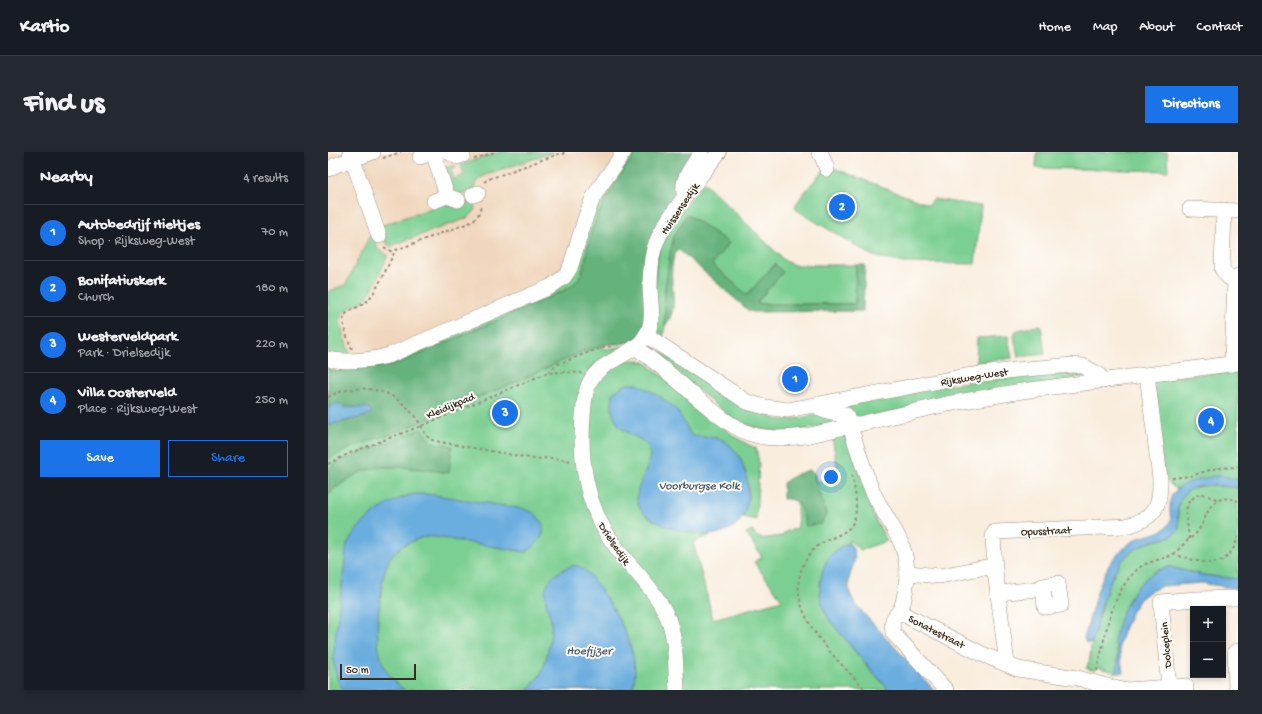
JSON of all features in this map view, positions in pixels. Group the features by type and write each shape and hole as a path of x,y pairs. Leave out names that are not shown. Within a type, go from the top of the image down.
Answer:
{"street":[{"path":"328,169 346,156 373,152"},
{"path":"328,359 340,361 380,358 396,353 550,287 560,280 570,268 586,216 594,198 624,152"},
{"path":"685,197 683,189 684,181 702,152"},
{"name":"Huissensedijk","path":"625,349 646,335 651,321 650,286 652,256 658,240 668,220 719,152"},
{"path":"820,152 827,169"},
{"path":"430,153 432,170 443,193"},
{"path":"346,156 379,236"},
{"path":"1190,209 1231,211 1222,270 1228,277 1236,279 1235,364"},
{"name":"Rijksweg-West","path":"646,335 747,402 781,410 817,405 966,376 1015,370 1073,365 1083,366 1098,374 1103,381"},
{"name":"Rijksweg-West","path":"625,349 653,360 727,422 751,434 770,438 806,436 848,420 1022,391 1235,364"},
{"name":"Drielsedijk","path":"625,349 598,370 591,379 585,394 582,439 587,486 603,529 617,550 661,603 667,616 674,643 677,690"},
{"name":"Opusstraat","path":"995,570 994,532 1126,526 1144,521 1153,512 1158,503 1160,494 1160,478 1148,375"},
{"path":"842,400 848,420"},
{"name":"Rijksweg-West","path":"817,405 824,411 848,420"},
{"name":"Sonatestraat","path":"848,420 872,491 898,536 904,550 908,573 903,606 899,612 982,654 1018,669 1076,684 1094,682 1122,690"},
{"path":"908,573 940,576 986,567 995,570 1007,664"},
{"path":"999,593 1043,586"},
{"name":"Dolceplein","path":"1169,687 1161,602 1238,598"},
{"path":"899,612 894,616 892,622 893,633 946,690"},
{"path":"1232,652 1236,690"},
{"path":"1126,690 1169,687 1186,688"}],"path":[{"path":"458,156 495,152"},
{"path":"355,360 344,325 344,317 363,304 373,294 396,250 407,248 448,233 469,223 477,217 480,213 479,194 489,178 563,152 565,156"},
{"path":"542,159 544,163"},
{"path":"521,167 522,171"},
{"path":"469,223 470,227"},
{"path":"390,251 394,253"},
{"path":"547,373 558,364 604,347 625,349"},
{"name":"Kleidijkpad","path":"328,464 350,453 421,426 547,373 581,373"},
{"path":"328,397 335,392 352,388 368,388 376,390 399,401 409,410 421,426 424,433 435,441 535,459 553,458 584,464"},
{"path":"1160,478 1190,476 1217,468 1238,467"},
{"path":"851,472 856,500 855,515 852,524 848,529 821,542 813,549 804,563 798,581 798,590 806,616 815,632 866,690"},
{"path":"1189,539 1186,511 1189,501 1197,495 1203,494 1220,500"},
{"path":"1094,682 1107,628 1117,598 1128,579 1141,566 1153,560 1173,554 1199,529 1209,508 1220,500 1230,498 1238,501"},
{"path":"1173,554 1205,563 1219,562 1227,557 1233,549 1238,537"}],"shaded area":[{"path":"328,152 652,152 595,313 328,428"}],"green space":[{"path":"499,152 554,152 493,172 480,178 475,184 474,189 457,195 450,193 442,169 451,166 458,166 450,169 454,179 464,175 461,165"},
{"path":"630,152 636,152 601,209 592,230 582,273 572,286 557,294 397,364 380,367 328,371 328,364 363,364 551,291 592,212"},
{"path":"636,152 697,152 690,164 675,179 673,203 667,210 645,326 636,341 604,345 582,352 507,386 392,434 363,443 328,459 328,425 366,416 356,407 342,407 333,405 328,408 328,371 380,367 397,364 557,294 572,286 582,273 592,230 601,209"},
{"path":"1037,152 1167,152 1168,171 1036,168"},
{"path":"828,166 929,205 933,199 981,206 975,264 903,263 873,256 797,210 795,206 803,194"},
{"path":"704,182 785,261 794,265 856,265 855,303 758,304 756,303 783,272 775,264 747,295 711,264 729,243 678,228 665,288 665,326 663,336 655,329 656,259 669,228"},
{"path":"475,199 474,211 465,219 395,244 392,247 387,244 380,226 440,205 439,202 454,206"},
{"path":"641,209 602,348 629,346 624,361 635,360 645,362 686,394 734,436 756,448 759,463 756,520 743,517 746,508 748,486 745,471 739,456 726,529 693,542 713,619 782,600 754,562 762,557 746,533 751,531 758,537 767,538 783,536 785,532 798,528 796,485 839,478 832,436 846,434 875,519 887,541 860,550 849,540 849,544 845,544 832,623 866,665 889,690 328,690 328,393 569,308"},
{"path":"687,214 729,243 712,264 747,295 775,264 783,272 757,302 758,304 855,303 856,265 865,265 863,311 749,311 678,249 672,263 673,308 670,318 665,326 665,288 670,252 674,236"},
{"path":"372,231 378,250 388,255 377,280 367,297 363,301 344,311 342,314 342,331 351,356 328,354 328,292 346,284"},
{"path":"1041,325 1045,354 1018,357 1014,336 1015,332"},
{"path":"1008,336 1012,358 976,363 977,338"},
{"path":"654,348 751,409 779,420 821,414 843,421 787,432 758,429 728,416 654,351"},
{"path":"1060,370 1090,375 855,419 850,415 849,405 901,391"},
{"path":"1238,370 1238,480 1234,478 1189,483 1176,489 1164,479 1154,379"},
{"path":"421,429 431,442 452,446 449,473 397,467 376,468 357,474 328,494 328,471 335,463"},
{"path":"809,470 815,475 819,493 827,514 820,525 806,526 802,512 796,501 783,499 783,483 795,475"},
{"path":"1211,485 1238,488 1238,579 1203,575 1170,567 1156,571 1140,584 1131,597 1117,646 1117,673 1096,667 1095,671 1086,668 1090,659 1092,641 1107,591 1111,579 1120,563 1128,554 1139,546 1172,536 1179,529 1178,509 1181,496 1185,492 1199,486"}],"water":[{"name":"Voorburgse Kolk","path":"627,384 638,384 659,396 676,409 691,435 723,440 732,447 739,457 748,482 746,508 741,519 733,527 726,531 710,535 693,534 676,530 661,524 648,517 641,511 637,500 638,492 649,462 649,448 646,444 624,430 618,424 613,415 612,408 613,393"},
{"path":"338,403 343,407 369,408 372,412 366,416 328,425 328,408"},
{"path":"1215,476 1224,476 1238,480 1238,488 1211,485 1193,488 1186,492 1181,499 1178,508 1179,529 1166,538 1148,543 1133,551 1119,564 1106,591 1092,643 1086,643 1084,638 1100,583 1113,560 1123,549 1135,540 1157,533 1168,525 1171,519 1171,497 1179,488 1194,481"},
{"path":"414,494 428,494 524,509 535,514 540,520 543,525 543,534 537,543 526,552 436,537 423,537 398,549 389,559 384,573 377,633 378,646 386,670 394,681 405,690 343,690 336,674 333,656 347,544 367,519 376,512 394,501"},
{"path":"845,544 850,544 855,555 850,575 849,590 856,605 934,690 889,690 828,618 822,606 820,596 822,574 825,564 830,556"},
{"name":"Hoefijzer","path":"574,565 582,568 590,575 620,621 631,649 634,663 635,677 632,690 528,690 541,673 549,648 551,621 545,594 547,585 555,575"},
{"path":"1170,567 1203,575 1238,579 1238,589 1202,583 1161,586 1149,592 1140,599 1132,611 1123,632 1119,645 1123,673 1117,673 1117,646 1114,644 1116,632 1131,596 1148,576 1158,570"}],"place":[{"name":"Bonifatiuskerk","path":"842,207"},
{"name":"Autobedrijf Hieltjes","path":"795,379"},
{"name":"Westerveldpark","path":"505,413"},
{"name":"Villa Oosterveld","path":"1211,421"}]}
